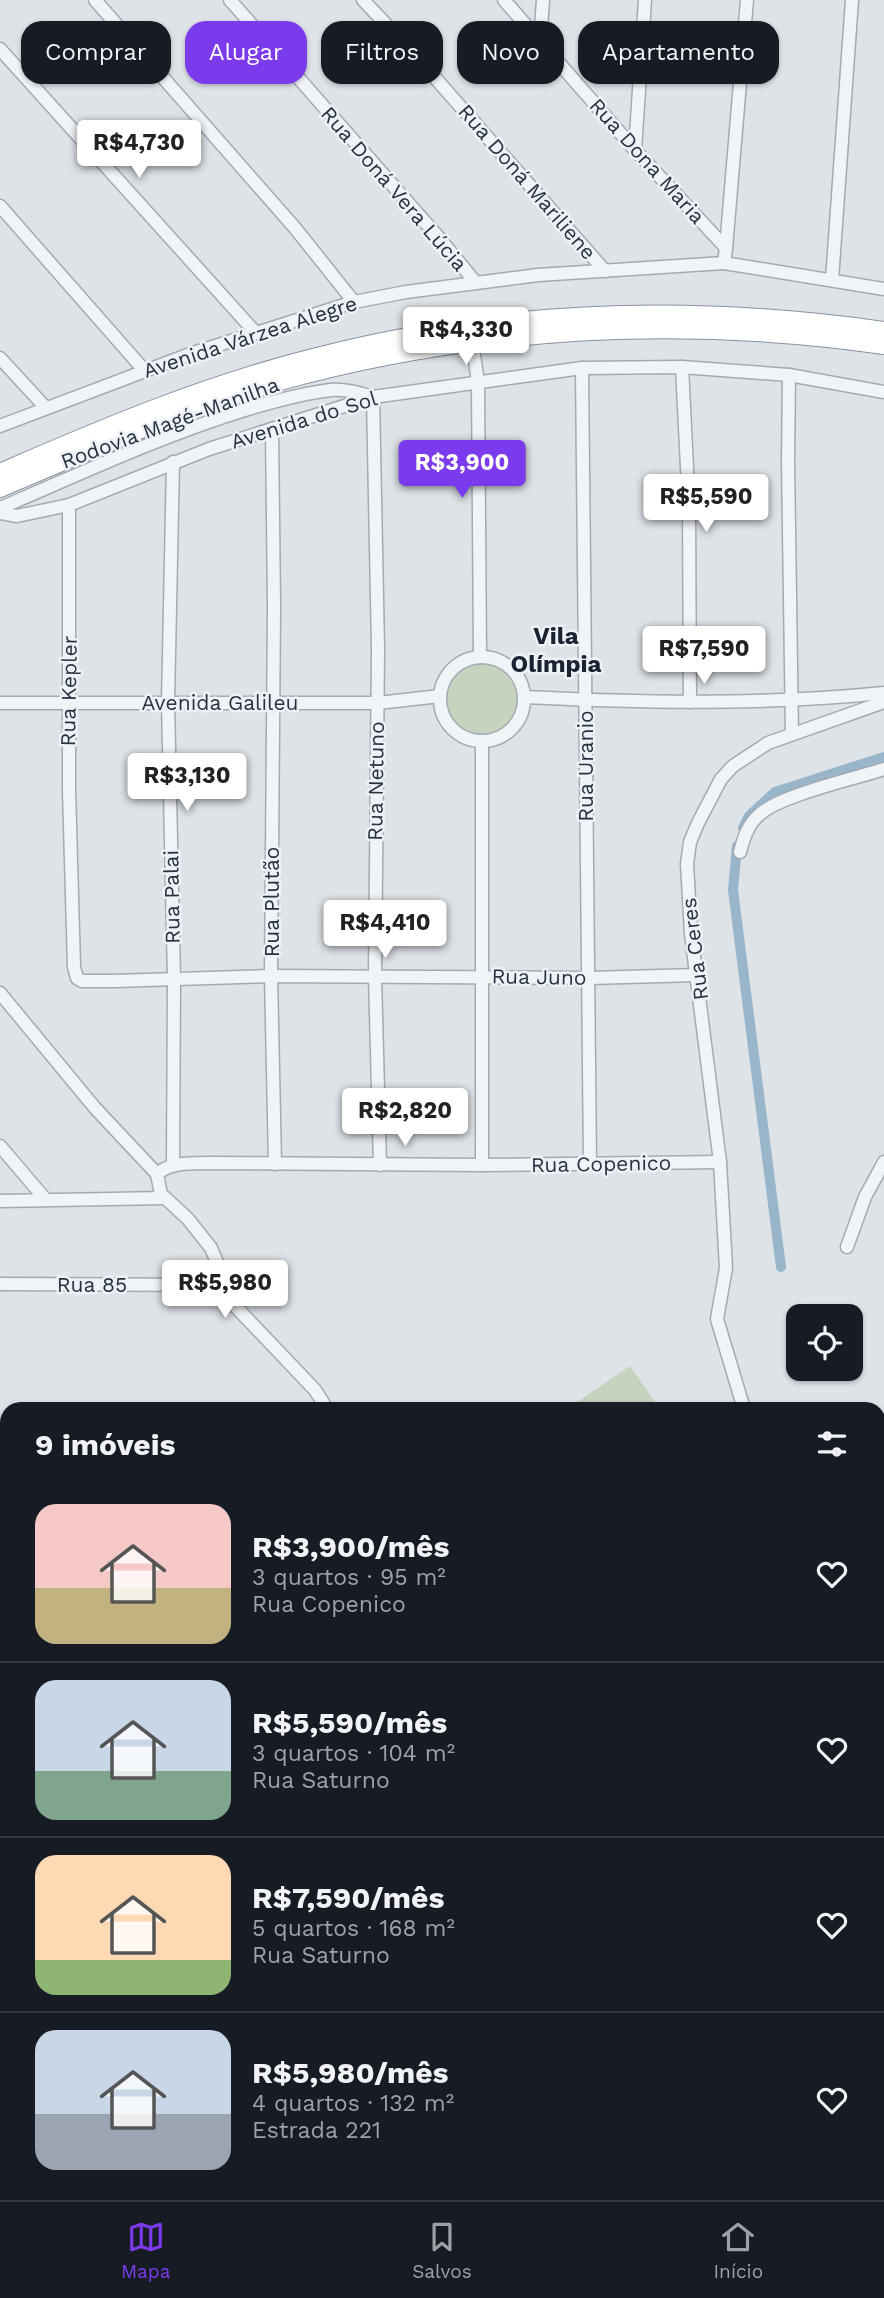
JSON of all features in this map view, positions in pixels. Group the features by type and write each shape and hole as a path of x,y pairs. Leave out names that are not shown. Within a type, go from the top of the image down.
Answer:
{"highway":[{"name":"Rodovia Magé-Manilha","path":"0,473 147,412 249,376 318,356 470,327 594,315 675,313 772,318 884,331"},
{"name":"Rodovia Magé-Manilha","path":"0,488 152,425 276,382 397,354 472,341 549,332 676,328 771,332 884,345"}],"street":[{"path":"95,0 295,228 355,302"},
{"name":"Rua Doná Vera Lúcia","path":"230,0 440,239 476,284"},
{"name":"Rua Doná Mariliene","path":"363,0 415,55 605,271"},
{"name":"Rua Dona Maria","path":"504,0 522,21"},
{"path":"542,21 543,0"},
{"path":"635,150 645,0"},
{"path":"724,263 747,0"},
{"path":"832,279 852,0"},
{"path":"0,49 255,332"},
{"name":"Rua Dona Maria","path":"564,69 726,248"},
{"path":"0,206 145,370"},
{"name":"Avenida Várzea Alegre","path":"0,426 145,370 255,332 355,302 406,292 538,275 724,263 884,289"},
{"path":"472,341 478,382 480,657"},
{"path":"0,358 47,408"},
{"path":"682,367 689,508 690,702"},
{"name":"Avenida do Sol","path":"69,505 173,462 373,397 478,382 582,368 682,367 789,375 884,392"},
{"name":"Rua Uranio","path":"582,368 590,1164"},
{"path":"789,375 792,734"},
{"path":"0,511 143,447 246,410 331,390 357,392 373,397"},
{"name":"Rua Netuno","path":"373,397 377,703 375,977 380,1165"},
{"name":"Rua Plutão","path":"272,429 274,703 271,976 275,1164"},
{"name":"Rua Palai","path":"173,462 168,702 174,979 173,1165"},
{"path":"0,511 18,516 69,505"},
{"name":"Rua Kepler","path":"69,505 68,703 74,947"},
{"path":"480,657 496,659 510,668 520,681 524,697 522,712 514,725 505,733 482,741 470,740 454,730 443,715 440,696 446,677 453,669 470,659 480,657"},
{"path":"524,697 690,702 792,701 884,693"},
{"name":"Avenida Galileu","path":"0,704 377,703 440,696"},
{"name":"Rua Ceres","path":"742,1402 718,1325 726,1268 720,1162 687,884 690,842 704,807 721,779 733,766 768,743 884,702"},
{"path":"482,741 482,1165"},
{"path":"740,852 743,839 754,820 773,805 884,769"},
{"name":"Rua Juno","path":"74,947 74,973 82,981 271,976 589,978 697,975"},
{"path":"0,993 95,1108 157,1174 159,1189 165,1198 188,1219 206,1241 225,1285 242,1315 315,1390 323,1402"},
{"path":"0,1146 46,1200"},
{"name":"Rua Copenico","path":"157,1174 173,1165 720,1162"},
{"path":"847,1247 865,1197 884,1162"},
{"path":"0,1201 165,1198"},
{"name":"Rua 85","path":"0,1284 225,1285"}],"green space":[{"path":"482,663 502,669 512,679 518,699 512,719 502,729 482,735 462,729 452,719 446,699 452,679 462,669"},
{"path":"630,1366 655,1402 577,1402"}],"waterway":[{"path":"743,828 749,816 775,792 884,757"},
{"path":"737,846 733,890 781,1267"}],"district":[{"name":"Vila Olímpia","path":"556,650"}]}
